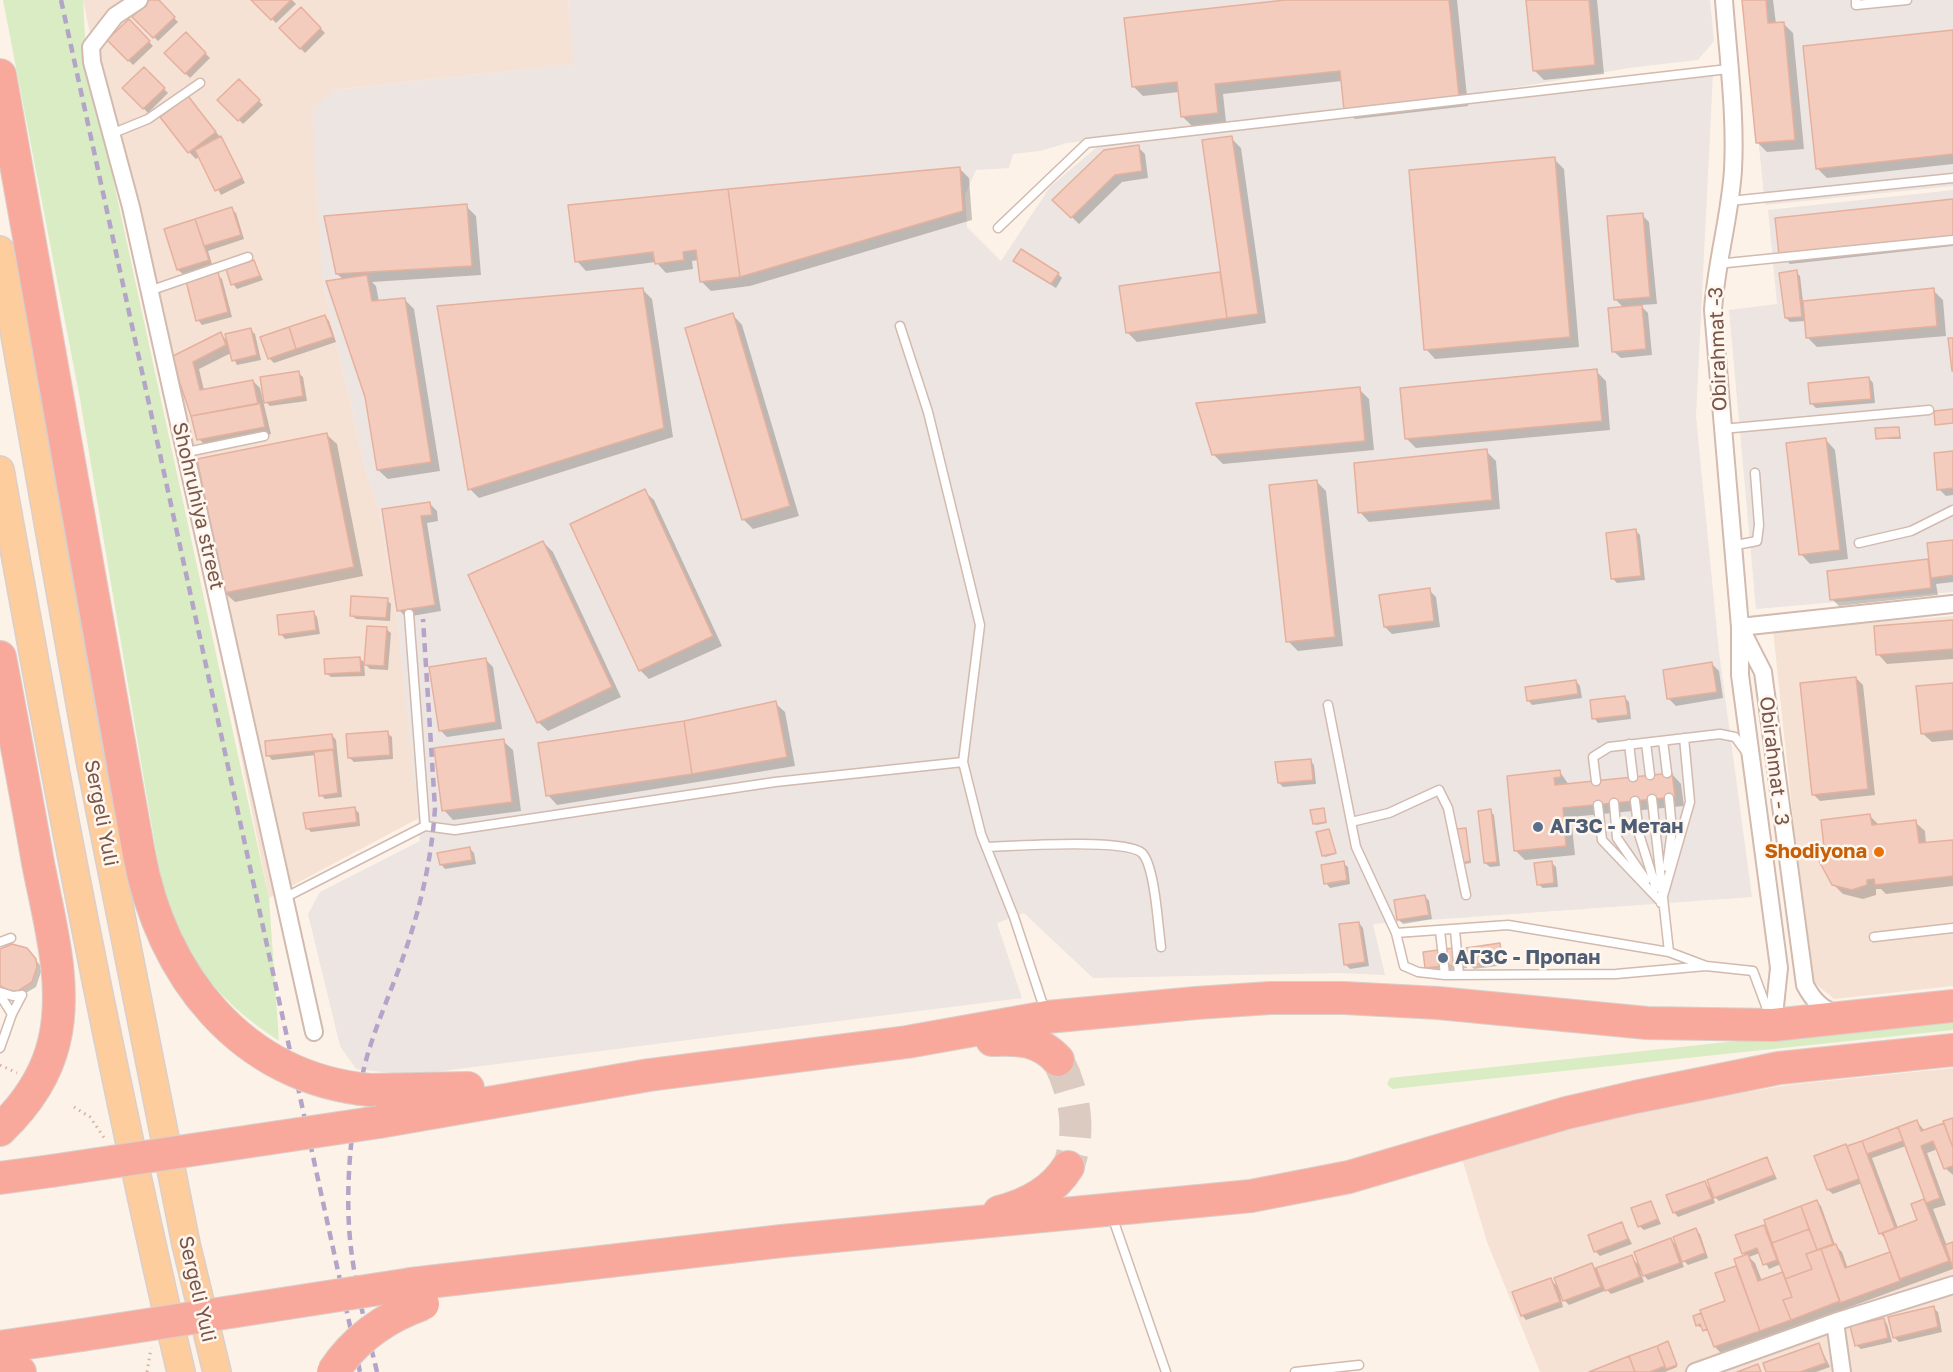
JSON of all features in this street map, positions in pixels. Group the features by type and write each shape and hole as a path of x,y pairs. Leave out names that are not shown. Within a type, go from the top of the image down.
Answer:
{"highway":[{"path":"0,75 138,854 153,911 170,952 191,987 220,1020 248,1043 290,1067 329,1083 370,1090 435,1090 649,1075"},
{"path":"0,657 54,944 58,1005 54,1043 42,1074 23,1105 0,1130"},
{"path":"0,1178 379,1122 649,1075 907,1042 1047,1017 1270,998 1344,998 1449,1004 1647,1023 1773,1025 1953,1006"},
{"path":"907,1042 1018,1039 1037,1043 1058,1060"},
{"path":"0,1347 417,1294 782,1241 1251,1196 1310,1186 1444,1150 1566,1113 1779,1068 1953,1050"},
{"path":"956,1225 1012,1208 1029,1200 1057,1181 1068,1167"},
{"path":"333,1372 347,1353 417,1294"},
{"path":"0,1369 20,1372"}],"main road":[{"name":"Sergeli Yuli","path":"0,250 90,760 186,1244 217,1372"},
{"name":"Sergeli Yuli","path":"0,470 52,760 152,1249 181,1372"}],"street":[{"name":"Shohruhiya street","path":"139,0 115,16 91,47 92,62 131,207 172,400 187,452 286,897 314,1032"},
{"name":"Obirahmat -3","path":"1724,0 1733,134 1730,201 1717,264 1713,310 1731,546 1740,627"},
{"path":"1740,627 1953,604"},
{"name":"Obirahmat - 3","path":"1740,627 1740,675 1779,968 1773,1025"},
{"name":"Obirahmat - 3","path":"1740,627 1763,672 1805,985 1812,999 1827,1011 1849,1017"},
{"path":"1695,1372 1835,1322 1953,1286"},
{"path":"1835,1322 1842,1372"}],"lane":[{"path":"1856,0 1856,5 1907,0"},
{"path":"998,228 1087,143 1728,69"},
{"path":"111,134 148,119 200,83"},
{"path":"1730,201 1953,178"},
{"path":"1717,264 1953,240"},
{"path":"149,291 248,257"},
{"path":"900,326 928,412 980,626 963,762 981,834 1047,1017"},
{"path":"1722,429 1929,410"},
{"path":"187,452 264,436"},
{"path":"1731,546 1758,541 1755,473"},
{"path":"1859,543 1911,531 1953,510"},
{"path":"409,614 425,826"},
{"path":"1328,705 1356,847 1396,933 1404,966 1418,972 1445,975 1616,974 1706,966 1753,971 1773,1025"},
{"path":"1596,781 1593,757 1609,747 1720,734 1735,737 1743,747 1751,765"},
{"path":"1661,903 1690,802 1684,738"},
{"path":"1663,741 1666,773"},
{"path":"1646,743 1650,775"},
{"path":"1629,744 1633,777"},
{"path":"286,897 425,826 455,830 775,783 963,762"},
{"path":"1351,822 1389,813 1439,790 1448,808 1466,895"},
{"path":"1661,903 1672,830 1669,798"},
{"path":"1652,799 1661,903 1669,952"},
{"path":"1635,801 1639,834 1661,903"},
{"path":"1614,803 1617,838 1661,903"},
{"path":"1598,805 1602,840 1661,903"},
{"path":"987,847 1099,844 1126,846 1142,853 1149,866 1161,947"},
{"path":"1396,933 1508,925 1669,952 1706,966"},
{"path":"1874,937 1953,928"},
{"path":"1455,930 1459,975"},
{"path":"1440,931 1445,975"},
{"path":"0,942 11,938"},
{"path":"0,993 13,996 22,995 12,1014 0,1048"},
{"path":"0,993 12,1014"},
{"path":"1110,1211 1166,1372"},
{"path":"1295,1372 1359,1365"}],"path":[{"path":"0,1065 26,1078"}],"shaded area":[{"path":"83,0 568,0 575,64 334,90 322,277 366,472 379,509 397,617 419,818 269,898 149,291 111,134"},
{"path":"568,0 1710,0 1714,41 1698,60 1629,68 1459,97 1067,143 1040,151 1013,154 1009,168 976,170 965,195 967,227 1001,261 1050,187 1098,146 1713,73 1696,416 1719,652 1752,897 1373,924 1385,975 1338,973 1093,978 1024,913 997,923 1022,998 410,1075 356,1069 340,1046 308,914 320,892 420,841 397,617 379,509 366,472 322,277 312,109 334,90 574,64"},
{"path":"1744,0 1953,0 1953,186 1765,205"},
{"path":"1953,190 1953,592 1756,609 1729,310 1777,304 1768,210"},
{"path":"1953,616 1953,986 1834,999 1810,979 1773,630"},
{"path":"1953,1068 1953,1372 1540,1372 1487,1242 1461,1155 1590,1119 1788,1085"}],"green space":[{"path":"3,0 83,0 86,54 269,898 279,1041 234,1007 202,971 179,928 160,875 80,399"},
{"path":"1953,1018 1953,1030 1392,1089 1387,1084 1390,1078"}],"building":[{"path":"149,0 159,0 175,17 153,38 132,17"},
{"path":"251,0 291,0 271,20"},
{"path":"1285,0 1449,0 1459,97 1344,110 1340,71 1215,84 1218,113 1181,117 1177,82 1132,87 1124,18"},
{"path":"1526,0 1589,0 1595,65 1533,71"},
{"path":"1742,0 1766,0 1768,23 1784,22 1795,140 1756,143"},
{"path":"301,7 321,28 300,49 279,28"},
{"path":"129,19 150,41 128,61 107,40"},
{"path":"1953,30 1953,154 1816,169 1803,46"},
{"path":"186,32 206,53 185,74 164,53"},
{"path":"144,67 165,88 143,109 122,88"},
{"path":"239,79 260,100 238,121 217,100"},
{"path":"188,96 216,132 188,153 160,117"},
{"path":"221,136 242,178 215,191 195,150"},
{"path":"1232,136 1258,314 1227,318 1202,140"},
{"path":"1139,145 1142,171 1115,175 1071,218 1052,200 1104,150"},
{"path":"1555,157 1570,337 1424,350 1409,170"},
{"path":"960,167 963,211 740,277 728,189"},
{"path":"728,189 740,277 700,282 696,250 683,252 684,260 655,264 653,252 575,262 568,205"},
{"path":"1953,199 1953,236 1779,255 1775,218"},
{"path":"467,204 472,266 336,274 324,216"},
{"path":"232,207 241,235 204,246 195,219"},
{"path":"1643,213 1650,297 1614,300 1607,216"},
{"path":"195,219 209,260 177,270 164,229"},
{"path":"1021,249 1059,273 1051,284 1013,261"},
{"path":"254,260 260,276 231,285 226,269"},
{"path":"1797,270 1802,317 1785,318 1779,273"},
{"path":"218,272 228,312 196,321 186,281"},
{"path":"1220,272 1227,318 1126,333 1119,286"},
{"path":"367,275 372,301 405,298 431,462 377,470 365,397 326,281"},
{"path":"643,288 664,428 468,490 437,306"},
{"path":"1934,288 1937,326 1806,338 1803,301"},
{"path":"1642,305 1646,349 1612,352 1608,308"},
{"path":"733,313 790,506 742,520 685,328"},
{"path":"325,315 333,337 296,349 289,327"},
{"path":"289,327 296,349 268,359 260,337"},
{"path":"251,328 257,355 232,361 225,334"},
{"path":"221,332 226,345 193,362 200,390 253,380 258,404 191,416 171,357"},
{"path":"1948,338 1953,338 1953,371 1952,371"},
{"path":"1597,369 1602,421 1405,439 1400,388"},
{"path":"299,371 303,396 264,403 260,377"},
{"path":"1869,377 1871,399 1810,404 1808,383"},
{"path":"1360,387 1365,441 1212,455 1196,403"},
{"path":"260,403 265,427 197,440 191,416"},
{"path":"1953,409 1953,423 1935,425 1934,411"},
{"path":"1899,427 1900,437 1876,439 1875,428"},
{"path":"327,433 354,567 224,593 197,459"},
{"path":"1826,438 1840,550 1799,555 1786,443"},
{"path":"1487,449 1492,500 1358,513 1354,463"},
{"path":"1953,451 1953,488 1937,490 1934,453"},
{"path":"1317,480 1335,637 1286,642 1269,485"},
{"path":"645,489 713,636 639,671 570,524"},
{"path":"430,502 432,515 421,516 435,605 397,611 382,509"},
{"path":"1636,529 1641,576 1611,579 1606,533"},
{"path":"1953,540 1953,575 1931,578 1927,543"},
{"path":"543,541 612,687 537,723 468,575"},
{"path":"1928,559 1931,588 1830,600 1827,571"},
{"path":"1430,588 1434,621 1384,627 1379,595"},
{"path":"351,596 388,598 386,618 350,616"},
{"path":"314,611 316,630 279,635 277,615"},
{"path":"1953,620 1953,649 1876,655 1874,626"},
{"path":"367,626 387,627 384,666 364,665"},
{"path":"360,657 361,672 325,674 324,659"},
{"path":"486,658 496,722 439,731 429,667"},
{"path":"1712,662 1717,692 1667,699 1663,670"},
{"path":"1856,677 1868,789 1812,795 1800,683"},
{"path":"1576,680 1578,694 1527,701 1525,687"},
{"path":"1953,683 1953,730 1921,734 1916,686"},
{"path":"1625,696 1628,715 1592,719 1590,700"},
{"path":"776,701 787,757 692,774 684,721"},
{"path":"684,721 692,774 546,796 538,743"},
{"path":"388,731 390,755 348,758 346,734"},
{"path":"332,734 334,749 266,756 265,741"},
{"path":"504,739 512,802 442,811 434,748"},
{"path":"333,750 338,793 319,796 314,752"},
{"path":"1311,759 1313,780 1278,783 1275,762"},
{"name":"АГЗС - Метан","path":"1560,770 1561,777 1554,778 1555,785 1672,773 1675,797 1563,808 1566,846 1514,851 1507,776"},
{"path":"355,807 357,822 306,829 303,813"},
{"path":"1324,808 1326,822 1313,824 1310,810"},
{"path":"1491,809 1497,862 1484,863 1478,811"},
{"path":"1870,814 1872,825 1916,820 1919,843 1953,840 1953,876 1875,885 1874,879 1867,880 1867,885 1852,890 1832,885 1819,861 1824,847 1821,820"},
{"path":"1466,828 1470,861 1462,863 1457,829"},
{"path":"1329,829 1336,853 1322,856 1316,832"},
{"path":"470,847 472,860 440,865 437,853"},
{"path":"1344,861 1347,880 1324,884 1321,865"},
{"path":"1552,861 1554,883 1537,885 1534,863"},
{"path":"1425,895 1429,915 1397,920 1394,900"},
{"path":"1359,922 1365,962 1344,965 1339,924"},
{"path":"1500,943 1502,961 1468,965 1466,948"},
{"path":"12,944 27,948 36,959 37,967 32,982 18,991 10,991 0,986 0,949"},
{"name":"АГЗС - Пропан","path":"1461,947 1464,964 1425,968 1423,952"},
{"path":"1953,1118 1953,1148 1943,1121"},
{"path":"1917,1120 1921,1131 1944,1123 1953,1148 1953,1166 1944,1169 1933,1141 1921,1146 1940,1198 1926,1203 1898,1127"},
{"path":"1898,1127 1903,1141 1867,1154 1862,1141"},
{"path":"1862,1141 1895,1228 1879,1234 1847,1146"},
{"path":"1846,1144 1859,1179 1827,1190 1814,1156"},
{"path":"1767,1157 1774,1175 1714,1198 1707,1180"},
{"path":"1705,1181 1712,1199 1673,1213 1666,1195"},
{"path":"1924,1199 1949,1261 1900,1279 1883,1233 1917,1220 1911,1204"},
{"path":"1817,1200 1833,1244 1817,1250 1801,1206"},
{"path":"1651,1201 1658,1219 1638,1227 1631,1208"},
{"path":"1801,1206 1809,1229 1772,1243 1764,1220"},
{"path":"1622,1222 1628,1239 1594,1252 1588,1235"},
{"path":"1764,1225 1777,1260 1763,1265 1757,1248 1742,1254 1735,1235"},
{"path":"1696,1228 1705,1253 1682,1262 1673,1237"},
{"path":"1809,1229 1817,1250 1806,1254 1812,1269 1785,1279 1772,1243"},
{"path":"1671,1238 1680,1263 1643,1276 1634,1252"},
{"path":"1953,1242 1953,1268 1945,1245"},
{"path":"1836,1244 1845,1268 1890,1252 1900,1281 1840,1303 1821,1249"},
{"path":"1821,1249 1840,1301 1791,1320 1783,1300 1792,1297 1785,1279 1812,1269 1806,1254"},
{"path":"1748,1254 1758,1281 1783,1272 1792,1297 1783,1300 1791,1320 1760,1331 1734,1259"},
{"path":"1632,1255 1640,1277 1605,1291 1596,1268"},
{"path":"1592,1263 1601,1287 1563,1301 1554,1278"},
{"path":"1736,1266 1760,1331 1714,1347 1700,1310 1725,1301 1715,1273"},
{"path":"1551,1278 1560,1302 1521,1316 1512,1292"},
{"path":"1934,1306 1938,1327 1893,1338 1888,1317"},
{"path":"1701,1313 1707,1329 1703,1331 1700,1324 1696,1326 1693,1316"},
{"path":"1884,1318 1888,1338 1855,1346 1850,1326"},
{"path":"1668,1341 1677,1365 1666,1369 1657,1346"},
{"path":"1819,1343 1826,1363 1800,1372 1766,1372 1763,1363"},
{"path":"1657,1346 1665,1366 1650,1372 1635,1372 1629,1356"},
{"path":"1629,1356 1635,1372 1589,1372"},
{"path":"1758,1364 1761,1372 1737,1372"}],"tunnel":[{"path":"1058,1060 1069,1086 1075,1113 1075,1140 1068,1167"}],"railway":[{"path":"61,0 360,1372"},
{"path":"377,1372 354,1271 349,1232 350,1154 362,1076 372,1040 412,929 422,895 431,843 435,808 423,619"}],"place":[{"name":"АГЗС - Метан","path":"1538,827"},
{"name":"Shodiyona","path":"1879,852"},
{"name":"АГЗС - Пропан","path":"1443,958"}]}
